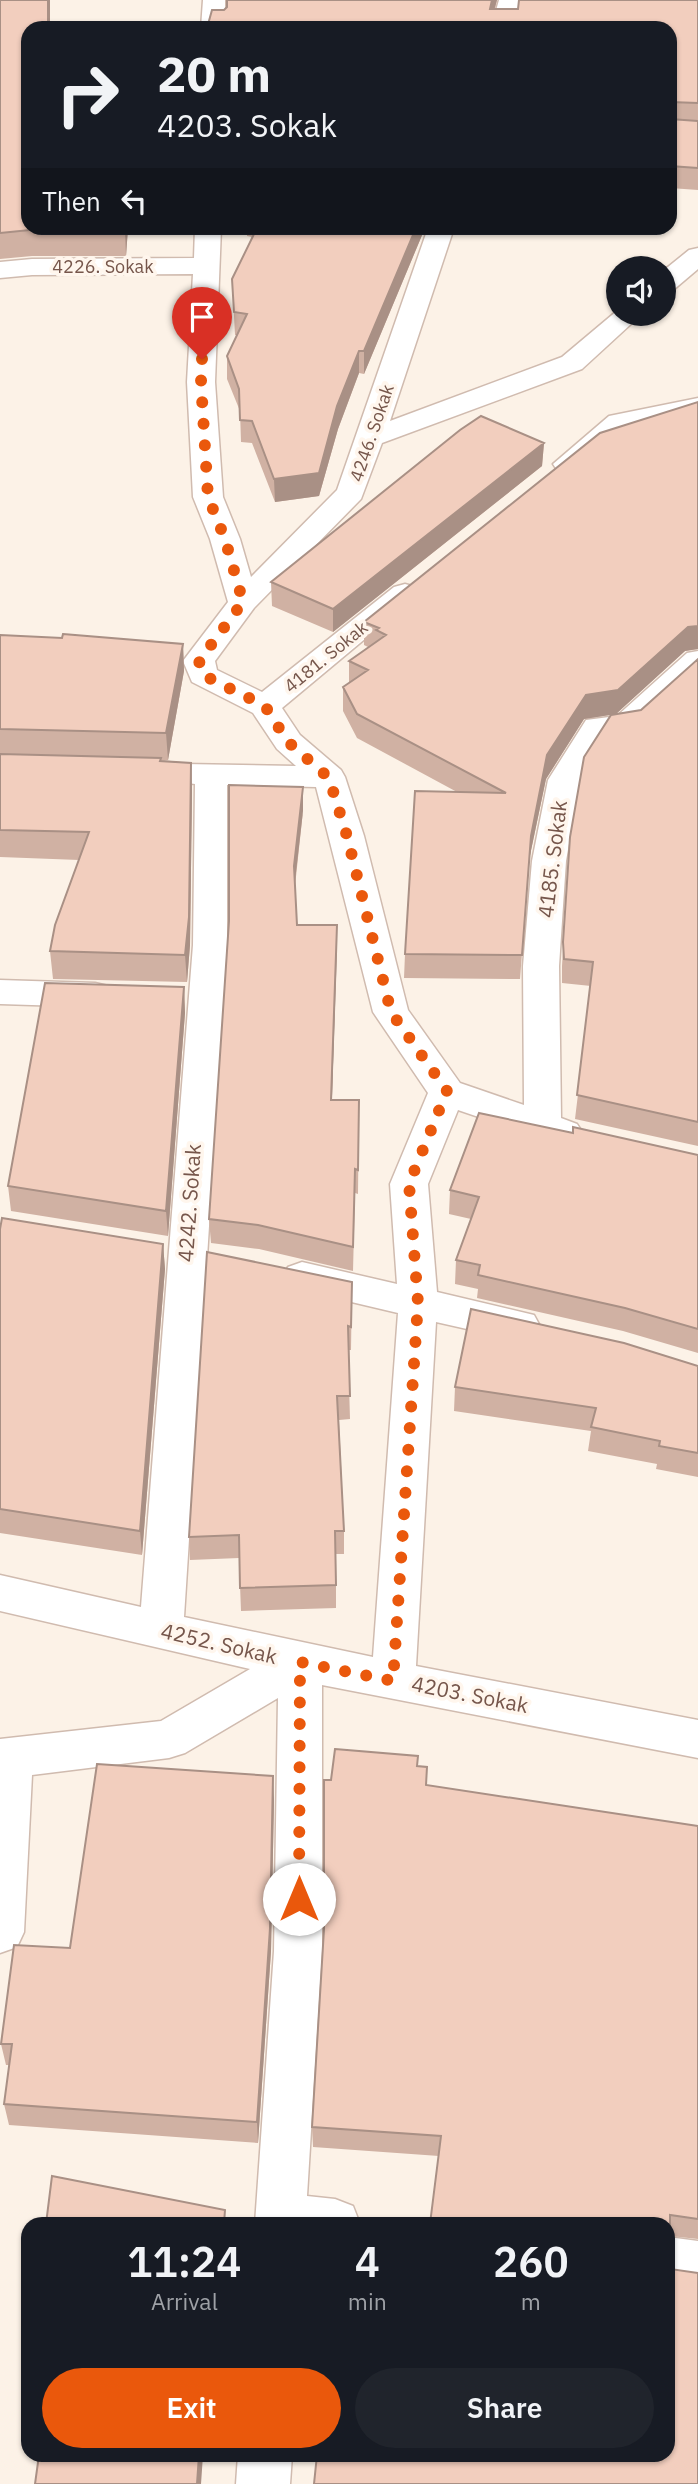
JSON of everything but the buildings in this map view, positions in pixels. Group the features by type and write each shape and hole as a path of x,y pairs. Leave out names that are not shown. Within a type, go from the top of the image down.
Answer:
{"street":[{"path":"212,21 214,0"},
{"path":"505,21 510,0"},
{"path":"208,235 201,382 208,497 225,539 243,602 185,660 203,675 265,706 288,742 329,778 347,836 391,1012 447,1091 542,1126 595,1141"},
{"name":"4246. Sokak","path":"243,602 351,493 439,235"},
{"path":"676,274 698,256"},
{"name":"4226. Sokak","path":"0,270 32,267 207,266"},
{"path":"370,438 572,363 615,326"},
{"path":"544,482 619,422 698,406"},
{"name":"4181. Sokak","path":"265,706 426,577"},
{"name":"4185. Sokak","path":"542,1126 541,966 549,861 564,780 597,727 626,725 698,660"},
{"path":"156,774 329,778"},
{"name":"4242. Sokak","path":"160,1630 204,1259 192,998 210,945 211,775"},
{"path":"0,992 124,996"},
{"path":"393,1681 418,1303 409,1184 447,1091"},
{"path":"146,1249 204,1259"},
{"path":"271,1270 554,1334"},
{"name":"4252. Sokak","path":"0,1593 300,1662 298,1951 280,2217"},
{"path":"0,1933 6,1758 169,1739 300,1662"},
{"name":"4203. Sokak","path":"300,1662 698,1739"},
{"path":"675,2263 698,2266"},
{"path":"263,2484 265,2462"}],"route":[{"path":"202,359 208,497 225,539 243,602 199,661 203,675 265,706 288,742 329,778 347,836 391,1012 447,1091 409,1184 418,1303 393,1681 300,1662 299,1899"}]}
